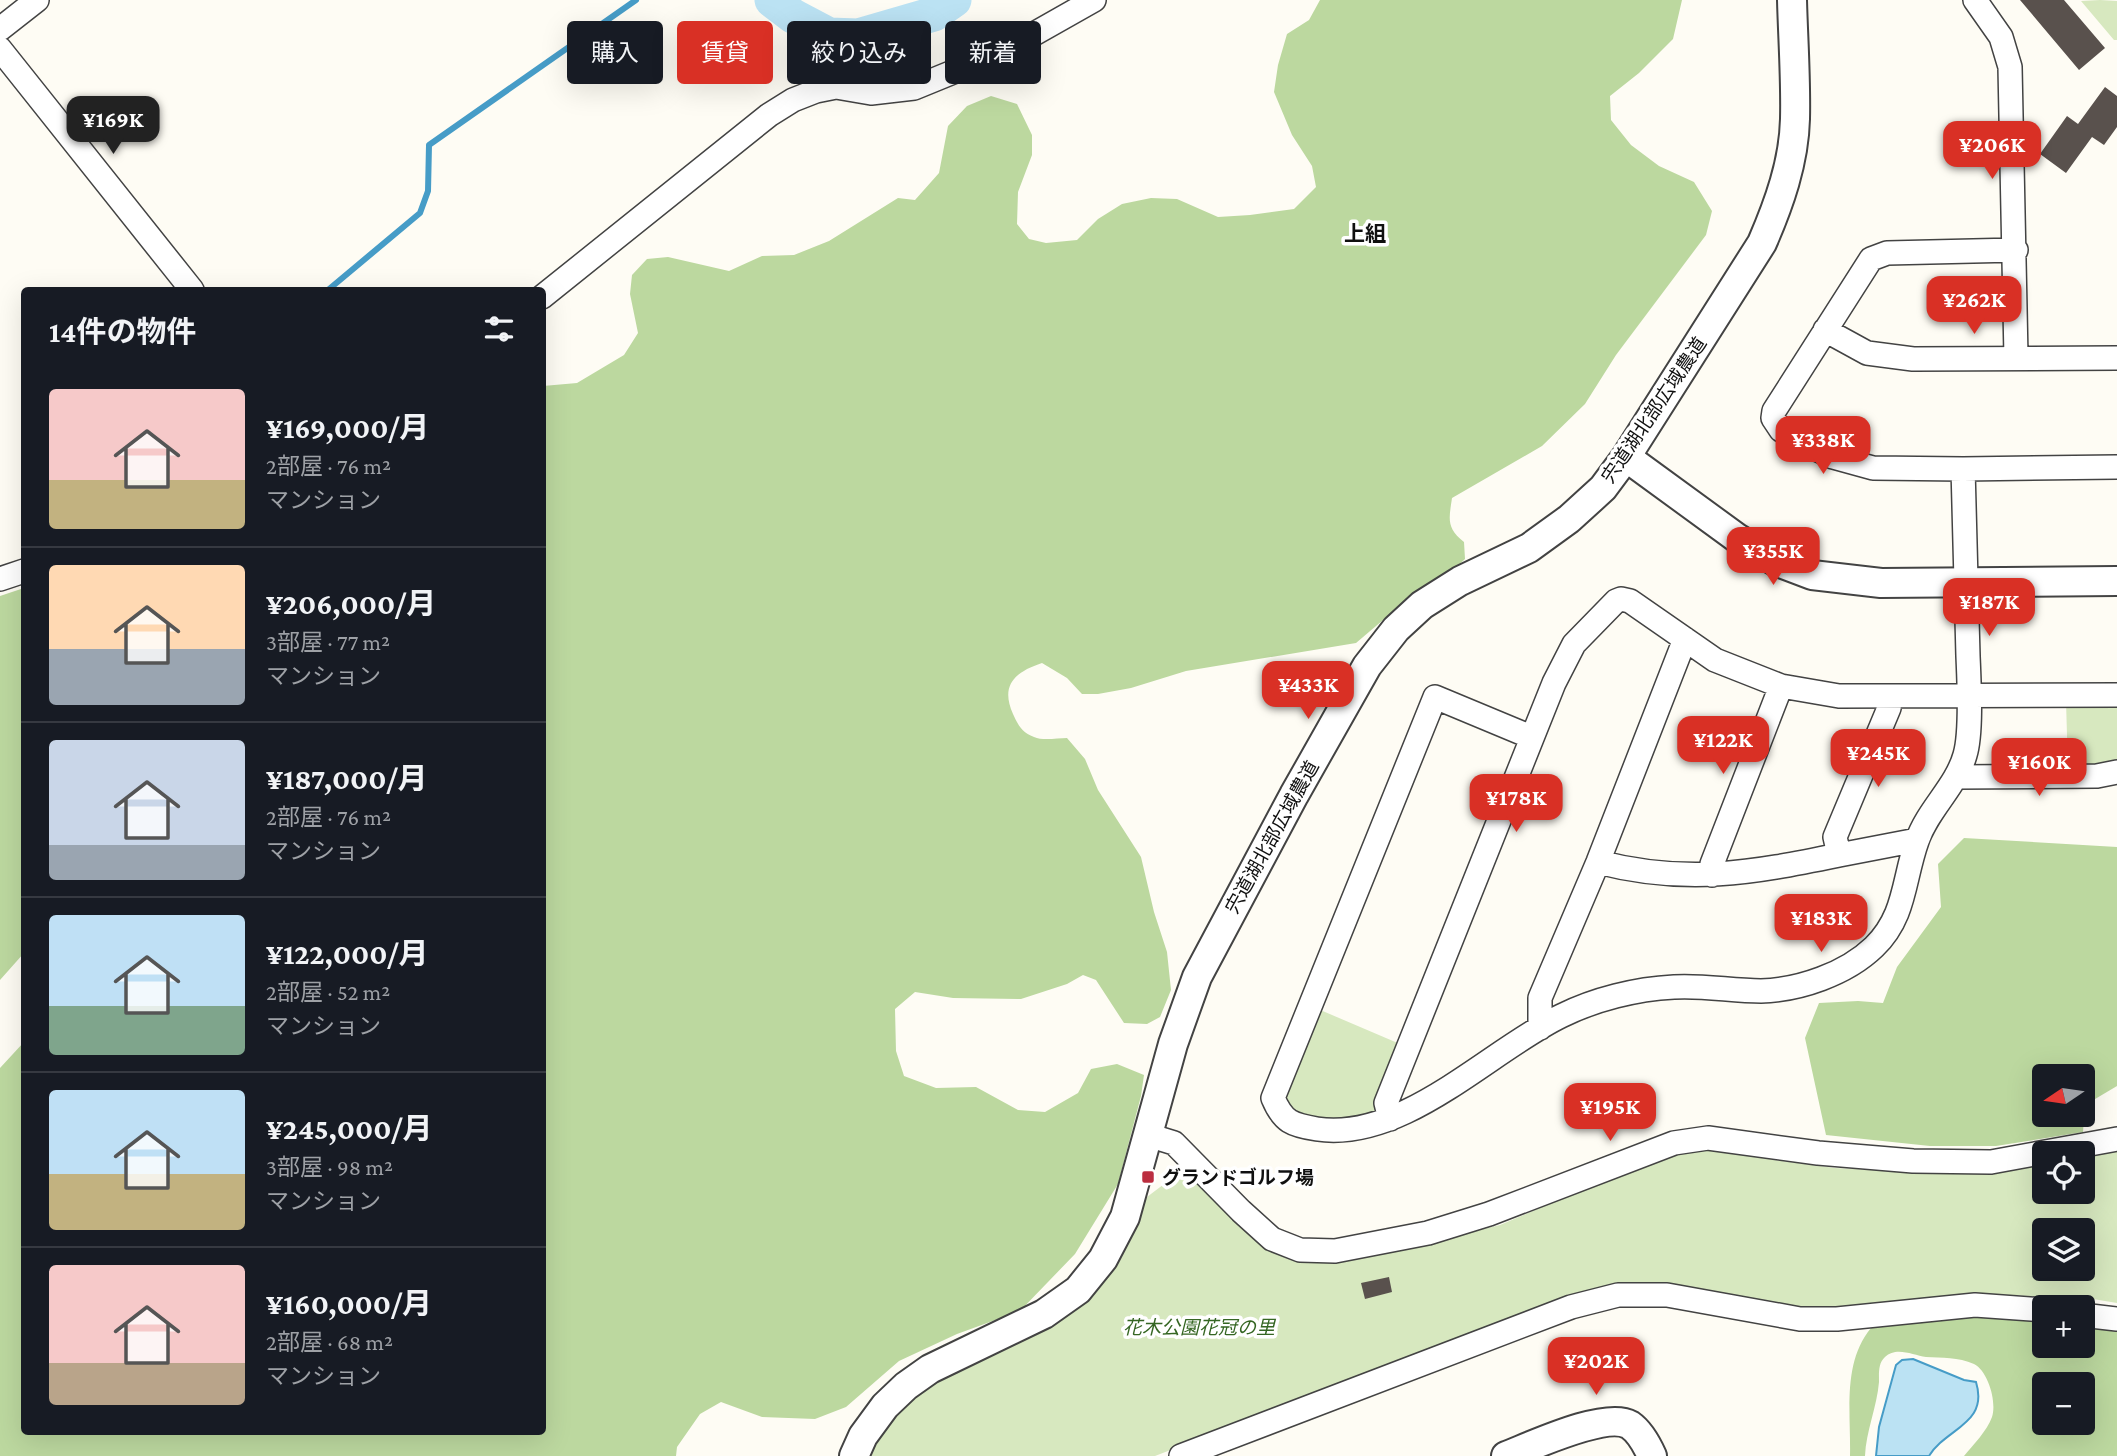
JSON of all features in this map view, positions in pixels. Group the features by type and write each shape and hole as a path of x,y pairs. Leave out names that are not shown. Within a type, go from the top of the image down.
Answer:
{"street":[{"path":"0,29 37,0"},
{"path":"546,294 769,115 793,100 836,87 871,93 914,88 1002,52 1094,0"},
{"name":"宍道湖北部広域農道","path":"854,1456 863,1436 885,1406 906,1386 930,1368 1044,1314 1078,1290 1103,1259 1125,1217 1173,1044 1197,977 1294,795 1367,666 1396,629 1422,605 1460,581 1529,548 1569,519 1603,488 1626,457 1762,243 1778,206 1790,162 1795,120 1791,0"},
{"path":"1975,0 2001,37 2010,67 2017,357"},
{"path":"0,49 190,287"},
{"path":"2016,250 1877,255 1866,264 1774,411 1773,418 1780,430 1833,457 1872,468 2117,467"},
{"path":"1825,330 1867,353 1913,359 2117,358"},
{"path":"1626,457 1737,538 1775,561 1812,575 1881,583 2117,581"},
{"path":"1531,737 1435,696 1273,1098 1280,1116 1301,1127 1326,1130 1362,1128 1390,1119 1448,1087 1561,1015 1635,991 1677,986 1763,991 1800,985 1837,972 1872,948 1891,928 1901,907 1917,840 1938,801 1957,777 1966,752 1969,695 1963,468"},
{"path":"0,579 21,572"},
{"path":"1390,1119 1386,1103 1531,737 1574,644 1621,598 1630,601 1715,660 1781,686 1839,696 2117,695"},
{"path":"1540,1028 1540,998 1598,862 1685,639"},
{"path":"1712,875 1712,864 1781,686"},
{"path":"1839,855 1835,837 1889,708 1891,697"},
{"path":"1957,777 2097,776 2117,772"},
{"path":"1598,862 1650,873 1712,875 1750,872 1917,840"},
{"path":"1148,1135 1174,1143 1272,1239 1300,1250 1335,1251 1428,1233 1489,1214 1674,1143 1708,1138 1818,1153 1913,1161 1990,1162 2117,1139"},
{"path":"1181,1456 1571,1307 1618,1295 1667,1295 1800,1319 1837,1319 1975,1305 2032,1309"},
{"path":"2095,1316 2117,1319"},
{"path":"1506,1456 1601,1421 1629,1424 1642,1438 1652,1456"}],"green space":[{"path":"1320,0 1682,0 1673,39 1639,73 1610,96 1611,120 1631,145 1659,166 1694,182 1712,211 1706,235 1616,355 1585,404 1542,446 1452,498 1450,523 1454,532 1464,542 1465,559 1448,575 1409,598 1356,643 1186,671 1131,688 1098,694 1082,694 1067,678 1042,663 1024,671 1012,681 1009,687 1009,704 1021,728 1038,738 1067,738 1085,759 1098,790 1141,857 1167,952 1171,990 1160,1017 1147,1024 1124,1023 1096,980 1083,975 1067,984 1021,999 953,998 915,992 895,1009 896,1051 904,1076 936,1088 976,1087 1018,1110 1045,1112 1078,1093 1091,1069 1117,1064 1144,1075 1118,1184 1075,1254 1020,1311 957,1334 899,1361 846,1407 815,1419 762,1417 721,1402 700,1414 677,1447 676,1456 0,1456 0,1068 21,1045 21,1435 546,1435 546,386 577,383 624,355 638,333 630,294 632,275 647,259 668,257 729,271 762,256 794,255 829,241 898,198 915,200 939,173 948,126 967,106 991,96 1017,104 1032,135 1032,155 1018,192 1017,224 1029,239 1046,243 1077,240 1098,219 1122,204 1151,198 1177,199 1218,217 1294,209 1316,187 1312,166 1292,135 1274,92 1287,34 1309,20"},
{"path":"2081,1 2117,1 2117,40 2114,40"},
{"path":"21,589 21,956 0,980 0,596"},
{"path":"2066,701 2117,702 2117,766 2068,769"},
{"path":"1964,838 2117,847 2117,1086 2095,1099 2095,1064 2032,1064 2032,1127 2083,1127 2083,1132 1996,1146 1930,1146 1826,1135 1805,1038 1819,1003 1883,1003 1897,967 1941,907 1938,864"},
{"path":"1318,1009 1400,1044 1372,1117 1308,1120 1283,1104"},
{"name":"花木公園花冠の里","path":"1692,1151 1729,1151 1835,1168 1917,1172 1987,1173 2032,1166 2032,1204 2095,1204 2095,1155 2117,1151 2117,1303 2095,1299 2095,1295 1989,1294 1843,1309 1790,1306 1673,1284 1637,1283 1577,1293 1155,1456 865,1456 893,1413 920,1390 989,1353 1026,1339 1062,1318 1098,1288 1122,1257 1147,1197 1172,1178 1197,1183 1253,1237 1278,1253 1399,1249 1500,1225 1643,1164"},
{"path":"1947,1316 2032,1317 2032,1358 2095,1358 2095,1322 2117,1325 2117,1456 1964,1456 1992,1417 1992,1395 1983,1373 1974,1364 1962,1360 1894,1352 1883,1359 1880,1365 1878,1391 1865,1456 1850,1456 1850,1389 1856,1357 1871,1328"}],"water":[{"path":"1913,1359 1964,1380 1976,1382 1977,1407 1964,1424 1929,1456 1876,1456 1879,1427 1896,1365 1902,1360"}],"building":[{"path":"2020,0 2064,0 2105,48 2079,70"},
{"path":"2105,87 2117,96 2117,127 2104,145 2092,137 2066,173 2040,154 2067,116 2078,124"},
{"path":"1389,1277 1392,1292 1365,1299 1361,1283"}],"waterway":[{"path":"332,287 420,213 428,191 429,145 636,0"},
{"path":"772,0 793,16 829,35 858,36 934,14 954,0"}],"place":[{"name":"グランドゴルフ場","path":"1148,1177"}],"district":[{"name":"上組","path":"1365,234"}]}
